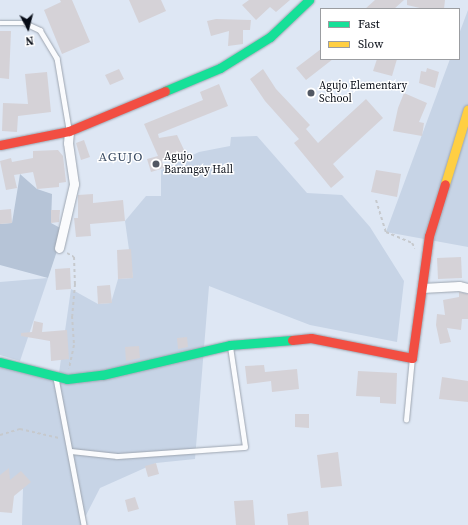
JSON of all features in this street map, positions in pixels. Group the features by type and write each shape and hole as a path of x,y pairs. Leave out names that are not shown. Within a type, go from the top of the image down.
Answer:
{"street":[{"path":"0,145 69,131 220,68 270,37 309,0"},
{"path":"0,362 24,367 56,378 67,379 102,375 230,345 311,338 412,358 429,236 468,109"},
{"path":"59,248 74,184 68,143 69,131"},
{"path":"422,288 458,286 468,288"}],"lane":[{"path":"0,23 25,23 40,30 57,58 69,131"},
{"path":"71,451 117,456 245,447 230,345"},
{"path":"406,420 412,358"},
{"path":"56,378 70,441 84,525"}],"path":[{"path":"376,200 386,232 412,243 424,265"},
{"path":"59,248 74,258 74,345 67,379"},
{"path":"0,434 20,428 70,441"}],"shaded area":[{"path":"468,10 468,247 386,232 450,60 460,60 460,31"},
{"path":"257,136 307,193 342,195 370,227 404,281 397,342 310,325 209,286 195,459 156,463 100,488 81,525 22,525 23,489 0,489 0,367 59,373 71,289 98,304 111,303 118,279 133,278 125,221 146,196 161,196 161,170 199,152 230,146 231,137"},
{"path":"20,174 37,189 52,194 51,223 64,230 48,278 0,265 0,224 12,223"},
{"path":"48,278 20,361 0,355 0,282"}],"building":[{"path":"60,0 72,0 90,42 62,54 44,10 61,2"},
{"path":"129,0 161,0 166,11 139,23"},
{"path":"249,0 290,0 276,12 270,7 256,20 242,5"},
{"path":"375,0 404,0 395,8 366,8"},
{"path":"407,0 445,0 444,8 420,8 407,5"},
{"path":"216,19 251,20 250,30 243,30 243,44 228,46 229,31 211,36 207,21"},
{"path":"0,31 11,31 9,79 0,78"},
{"path":"320,50 320,60 332,60 306,80 296,68"},
{"path":"377,60 397,60 392,76 373,71"},
{"path":"427,68 439,72 435,88 419,83 421,71 426,72"},
{"path":"119,69 124,79 110,85 105,75"},
{"path":"263,69 276,89 310,125 306,129 318,143 366,99 383,118 333,164 344,177 331,188 294,143 299,139 265,101 250,79"},
{"path":"47,72 51,112 18,116 17,132 2,131 3,103 28,104 25,74"},
{"path":"219,84 228,106 158,134 159,138 177,135 185,152 162,161 164,168 151,172 147,159 158,156 144,124 203,100 200,92"},
{"path":"404,93 427,103 419,122 424,123 422,136 393,131 398,108"},
{"path":"84,140 90,157 81,160 76,143"},
{"path":"58,150 63,156 66,182 59,183 59,187 37,189 33,172 14,175 17,188 6,190 0,161 11,158 12,162 33,158 33,151"},
{"path":"376,170 401,174 397,197 371,192"},
{"path":"93,194 93,203 123,200 125,221 90,224 91,236 76,237 74,218 78,218 78,195"},
{"path":"11,209 12,223 0,224 0,210"},
{"path":"51,210 60,210 59,222 51,223"},
{"path":"131,249 133,278 118,279 117,250"},
{"path":"461,257 462,278 438,279 437,258"},
{"path":"70,268 71,289 56,290 55,269"},
{"path":"110,285 112,303 98,304 97,286"},
{"path":"459,292 468,294 468,319 462,319 461,330 447,328 451,342 440,344 436,325 437,314 445,315 443,300 459,297"},
{"path":"34,321 43,323 42,332 67,330 69,359 51,361 50,341 21,336 21,333 32,332"},
{"path":"187,337 188,347 178,349 177,338"},
{"path":"139,346 140,358 126,361 125,347"},
{"path":"264,365 265,372 297,369 299,389 272,392 271,381 247,384 245,366"},
{"path":"358,371 397,373 396,404 380,403 380,397 356,396"},
{"path":"442,377 468,381 468,402 439,399"},
{"path":"295,414 309,414 309,428 295,427"},
{"path":"338,452 342,486 321,488 317,455"},
{"path":"156,463 159,474 148,477 145,466"},
{"path":"9,468 10,480 21,471 31,482 14,496 12,513 0,512 0,475"},
{"path":"135,497 139,509 128,512 125,500"},
{"path":"253,500 255,525 236,525 234,501"},
{"path":"308,511 309,525 288,525 287,514"}],"traffic: fast":[{"path":"165,91 220,68 270,37 309,0"},
{"path":"0,362 67,379 102,375 230,345 292,340"}],"traffic: slow":[{"path":"445,184 468,109"}],"traffic: jam":[{"path":"0,145 69,131 165,91"},
{"path":"292,340 311,338 412,358 429,236 445,184"}],"place":[{"name":"Agujo Elementary School","path":"311,93"},
{"name":"Agujo Barangay Hall","path":"156,164"}],"district":[{"name":"AGUJO","path":"121,157"}]}
